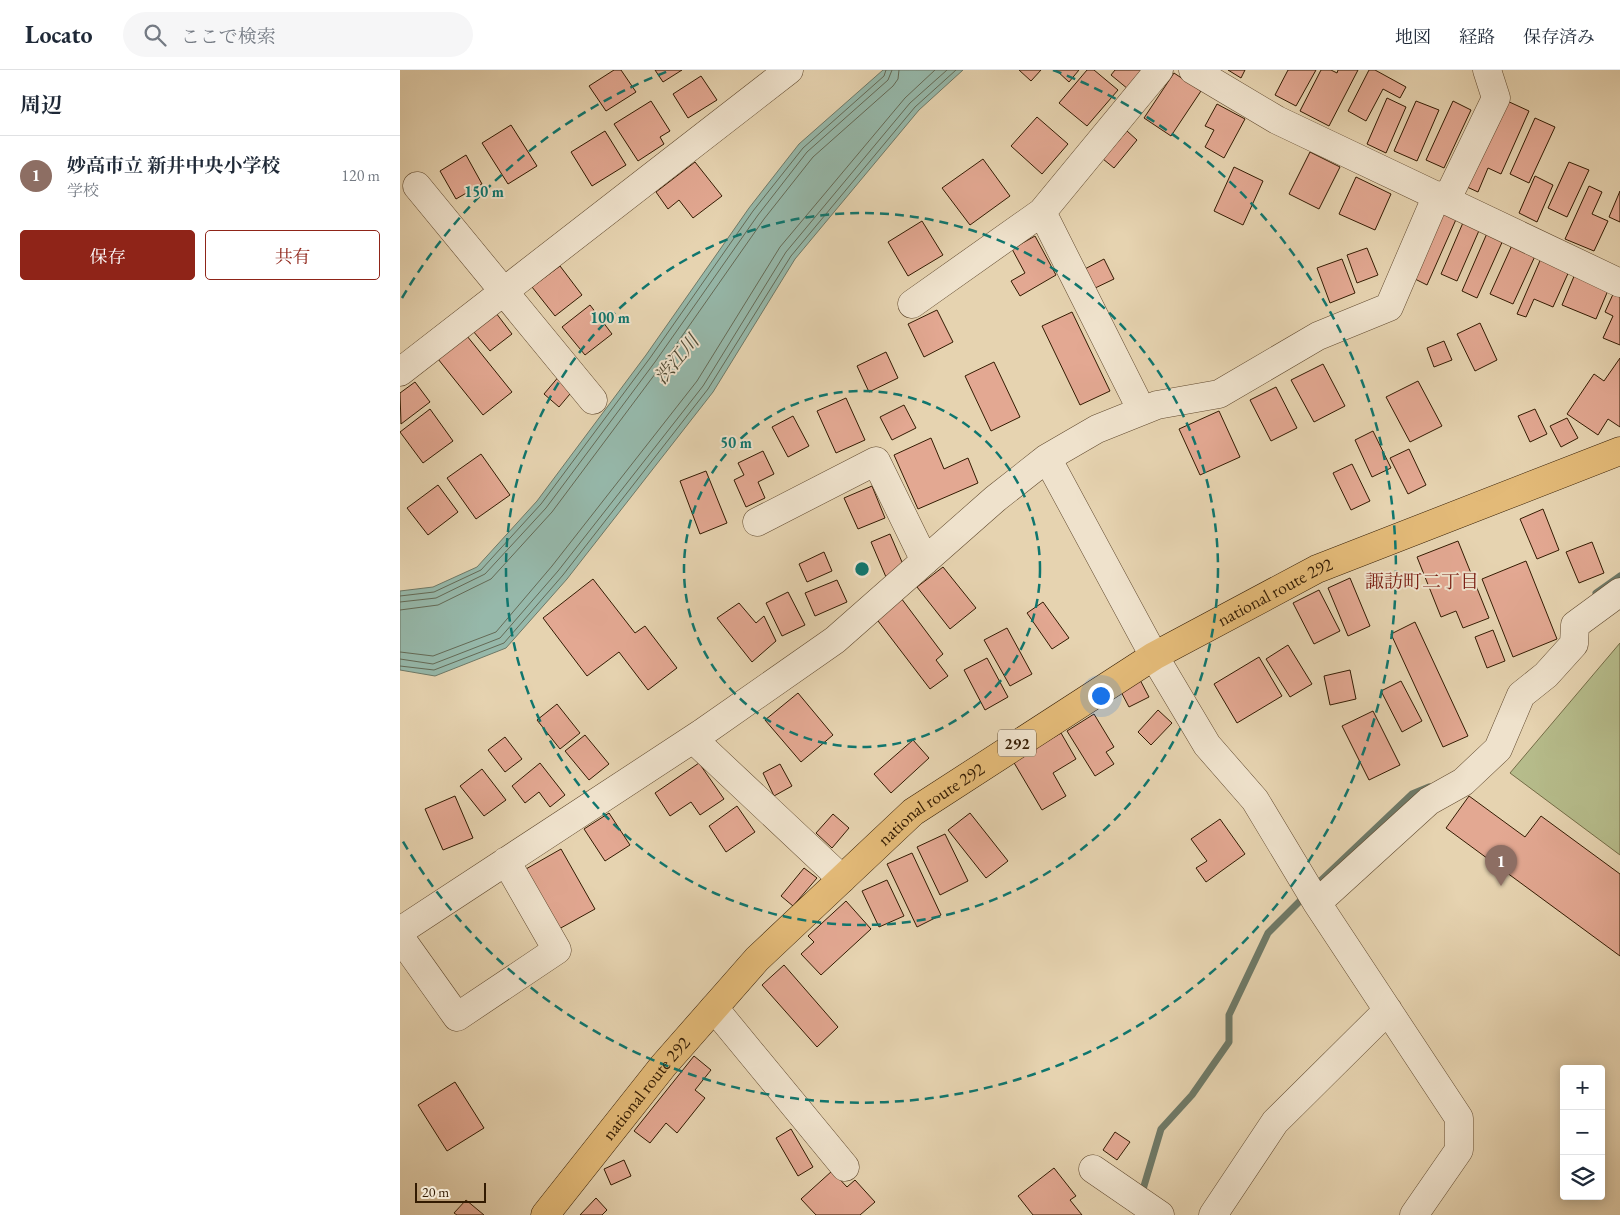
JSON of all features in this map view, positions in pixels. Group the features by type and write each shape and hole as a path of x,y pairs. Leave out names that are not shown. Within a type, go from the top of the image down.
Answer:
{"highway":[{"name":"national route 292","path":"545,1215 663,1066 757,959 913,812 1154,656 1317,569 1620,451"}],"street":[{"path":"400,372 789,70"},
{"path":"912,304 1042,212 1159,70"},
{"path":"1193,70 1277,120 1620,283"},
{"path":"400,931 693,739 835,640 995,499 1047,458 1097,429 1157,405 1220,394 1318,336 1389,306 1442,197 1496,98 1486,70"},
{"path":"417,186 593,400"},
{"path":"1042,212 1142,411"},
{"path":"1047,458 1154,656 1207,744 1254,800 1317,903 1458,1118 1459,1150 1423,1212"},
{"path":"757,522 876,461 925,561"},
{"path":"1317,903 1429,801 1463,782 1498,749 1520,695 1546,675 1574,644 1575,624 1620,592"},
{"path":"693,739 842,879"},
{"path":"400,937 457,1017 557,950 506,861"},
{"path":"714,1008 845,1167"},
{"path":"1212,1215 1275,1122 1388,1010"},
{"path":"1093,1169 1158,1214"}],"green space":[{"path":"1620,643 1620,855 1510,773"}],"water":[{"name":"渋江川","path":"883,70 963,70 919,110 795,259 713,392 567,579 506,648 435,676 400,670 400,591 433,587 477,567 537,501 646,355 749,208 799,144"}],"building":[{"path":"614,70 621,70 636,92 606,111 589,86"},
{"path":"655,70 682,70 663,82"},
{"path":"1019,70 1041,70 1031,81"},
{"path":"1056,70 1079,70 1069,82"},
{"path":"1087,70 1094,70 1118,90 1087,126 1059,103"},
{"path":"1115,70 1143,70 1128,89 1111,75"},
{"path":"1228,70 1245,70 1241,78"},
{"path":"1288,70 1316,70 1296,106 1275,95"},
{"path":"1321,70 1331,70 1337,73 1338,70 1358,70 1329,126 1300,111"},
{"path":"1369,70 1375,70 1406,87 1400,98 1383,89 1366,121 1348,111"},
{"path":"1174,73 1201,91 1171,136 1144,118"},
{"path":"701,76 717,100 688,118 673,94"},
{"path":"1387,98 1406,107 1386,153 1367,144"},
{"path":"1505,100 1529,111 1501,174 1488,168 1478,192 1467,187"},
{"path":"651,101 670,131 660,137 664,144 638,161 614,124"},
{"path":"1416,101 1439,110 1417,161 1394,151"},
{"path":"1453,101 1471,110 1444,168 1426,160"},
{"path":"1217,104 1245,119 1224,158 1205,147 1214,130 1205,126"},
{"path":"1037,117 1068,144 1042,174 1011,146"},
{"path":"1535,118 1555,127 1529,183 1510,174"},
{"path":"511,125 537,166 508,184 482,143"},
{"path":"605,131 626,165 592,186 571,152"},
{"path":"1127,131 1137,140 1114,168 1103,159"},
{"path":"1310,152 1340,167 1319,209 1289,194"},
{"path":"466,155 482,184 456,199 440,171"},
{"path":"983,159 1010,196 970,225 942,188"},
{"path":"695,162 722,196 693,218 679,200 668,209 656,192"},
{"path":"1569,162 1589,170 1567,217 1548,208"},
{"path":"1234,167 1263,181 1243,225 1214,211"},
{"path":"1535,176 1553,185 1537,222 1519,213"},
{"path":"1356,177 1391,194 1375,230 1339,214"},
{"path":"1589,186 1602,192 1592,214 1608,221 1594,251 1565,239"},
{"path":"1620,191 1620,222 1609,217"},
{"path":"1444,209 1458,215 1427,285 1413,278"},
{"path":"1465,218 1481,226 1457,281 1441,274"},
{"path":"922,221 943,255 908,276 888,242"},
{"path":"1488,231 1504,238 1477,298 1462,291"},
{"path":"1035,236 1056,275 1020,296 1011,281 1025,273 1012,249"},
{"path":"1513,243 1536,254 1513,304 1490,294"},
{"path":"1367,248 1378,275 1357,283 1347,255"},
{"path":"1542,256 1570,269 1553,307 1534,299 1526,317 1517,314"},
{"path":"1104,259 1114,279 1091,290 1081,271"},
{"path":"1342,259 1355,293 1330,303 1317,268"},
{"path":"560,266 582,295 555,316 532,287"},
{"path":"1575,274 1609,288 1596,319 1562,305"},
{"path":"1614,292 1620,294 1620,345 1603,338 1613,316 1605,312"},
{"path":"590,305 612,334 585,355 562,327"},
{"path":"937,310 953,342 924,357 908,324"},
{"path":"1072,312 1110,391 1080,405 1042,326"},
{"path":"496,313 512,334 490,351 473,331"},
{"path":"1480,323 1497,360 1475,371 1457,334"},
{"path":"467,336 512,392 483,415 438,359"},
{"path":"1444,341 1452,360 1434,367 1427,348"},
{"path":"886,352 898,378 869,392 857,366"},
{"path":"1620,358 1620,427 1608,419 1598,435 1567,414 1594,374 1604,381"},
{"path":"994,362 1020,417 991,431 965,376"},
{"path":"1323,364 1345,406 1314,422 1291,380"},
{"path":"560,375 575,388 559,407 544,394"},
{"path":"1418,381 1442,426 1410,442 1386,397"},
{"path":"415,382 430,402 401,424 400,393"},
{"path":"1276,387 1297,428 1271,441 1250,400"},
{"path":"846,398 865,440 836,453 817,411"},
{"path":"904,405 916,428 892,440 880,417"},
{"path":"430,409 453,441 423,463 400,432"},
{"path":"1535,409 1547,434 1530,442 1518,416"},
{"path":"1219,411 1240,457 1200,475 1179,429"},
{"path":"793,416 809,446 788,457 772,427"},
{"path":"1567,418 1578,438 1561,447 1550,426"},
{"path":"1373,431 1391,468 1372,477 1355,440"},
{"path":"931,438 944,469 968,458 978,483 918,509 894,455"},
{"path":"1409,449 1426,485 1408,494 1390,458"},
{"path":"763,451 774,474 758,482 765,498 746,507 734,480 744,475 738,463"},
{"path":"481,454 510,495 476,519 447,478"},
{"path":"1352,464 1370,501 1351,510 1333,473"},
{"path":"706,471 727,523 700,534 680,481"},
{"path":"438,485 458,512 428,535 407,508"},
{"path":"872,486 885,518 858,529 844,498"},
{"path":"1543,509 1559,550 1537,559 1520,519"},
{"path":"890,534 905,569 886,577 871,542"},
{"path":"1458,541 1489,618 1463,628 1456,611 1441,617 1417,557"},
{"path":"1592,542 1604,573 1579,583 1566,552"},
{"path":"824,552 832,571 807,582 799,564"},
{"path":"1526,561 1557,639 1513,657 1482,579"},
{"path":"943,567 976,608 950,629 917,587"},
{"path":"1350,578 1370,626 1348,636 1328,588"},
{"path":"593,579 635,633 645,626 677,668 648,690 619,652 587,676 543,618"},
{"path":"837,580 847,602 815,616 805,593"},
{"path":"1319,590 1340,631 1314,644 1293,603"},
{"path":"788,592 805,625 782,636 766,603"},
{"path":"901,598 943,654 936,660 948,676 930,689 875,617"},
{"path":"1043,602 1069,638 1052,649 1027,613"},
{"path":"739,603 756,623 764,616 776,641 752,662 717,618"},
{"path":"1415,622 1468,736 1443,747 1391,634"},
{"path":"1007,628 1032,674 1010,686 984,640"},
{"path":"1493,630 1505,661 1487,668 1475,637"},
{"path":"1288,645 1312,684 1290,697 1266,659"},
{"path":"1259,657 1282,696 1237,723 1214,684"},
{"path":"987,658 1008,697 985,710 964,670"},
{"path":"1350,670 1356,699 1330,705 1324,676"},
{"path":"1139,678 1149,697 1129,707 1119,688"},
{"path":"1401,681 1422,721 1402,732 1381,691"},
{"path":"798,693 833,735 801,762 765,720"},
{"path":"557,704 580,733 560,749 537,720"},
{"path":"1158,710 1172,723 1151,745 1138,732"},
{"path":"1373,711 1400,765 1369,780 1342,726"},
{"path":"1094,714 1114,747 1106,752 1114,764 1095,776 1067,731"},
{"path":"1061,733 1076,759 1053,773 1066,796 1042,810 1013,761"},
{"path":"585,735 609,764 589,780 565,751"},
{"path":"505,737 522,759 505,772 488,750"},
{"path":"913,740 929,758 891,793 874,774"},
{"path":"540,763 565,795 550,807 539,792 525,803 512,786"},
{"path":"699,763 724,799 700,815 691,802 670,816 655,793"},
{"path":"780,764 792,786 774,796 763,773"},
{"path":"482,769 506,800 484,816 460,786"},
{"path":"455,796 473,838 443,850 425,809"},
{"path":"1469,796 1525,837 1541,816 1620,874 1620,956 1446,828"},
{"path":"737,806 755,832 726,852 709,826"},
{"path":"609,813 630,845 605,861 584,829"},
{"path":"970,813 1008,861 986,878 948,830"},
{"path":"833,814 849,828 832,848 816,833"},
{"path":"1220,819 1245,854 1206,882 1196,868 1207,861 1191,839"},
{"path":"945,834 968,881 940,895 917,847"},
{"path":"561,849 595,909 559,929 526,869"},
{"path":"912,853 941,915 917,927 887,864"},
{"path":"804,868 817,878 793,906 781,896"},
{"path":"887,880 904,916 879,927 862,891"},
{"path":"846,901 871,929 821,975 801,954 814,942 808,936"},
{"path":"784,965 838,1027 817,1047 762,985"},
{"path":"694,1056 711,1070 695,1090 705,1098 677,1133 666,1123 650,1143 634,1131"},
{"path":"455,1082 484,1128 447,1151 418,1105"},
{"path":"791,1129 813,1167 798,1176 776,1138"},
{"path":"1115,1132 1130,1142 1117,1160 1103,1150"},
{"path":"624,1160 631,1176 611,1185 604,1169"},
{"path":"1054,1168 1076,1196 1070,1200 1082,1215 1033,1215 1018,1196"},
{"path":"832,1171 847,1187 855,1180 875,1202 860,1215 816,1215 801,1199"},
{"path":"596,1198 607,1210 602,1215 580,1215"},
{"path":"466,1200 484,1215 457,1215 454,1213"}],"waterway":[{"path":"1596,593 1620,576"},
{"path":"1314,887 1412,794 1429,787"},
{"path":"1141,1196 1161,1129 1192,1095 1229,1042 1229,1015 1268,933 1306,895"}],"place":[{"name":"妙高市立 新井中央小学校","path":"1501,886"}],"district":[{"name":"諏訪町二丁目","path":"1422,581"}]}
